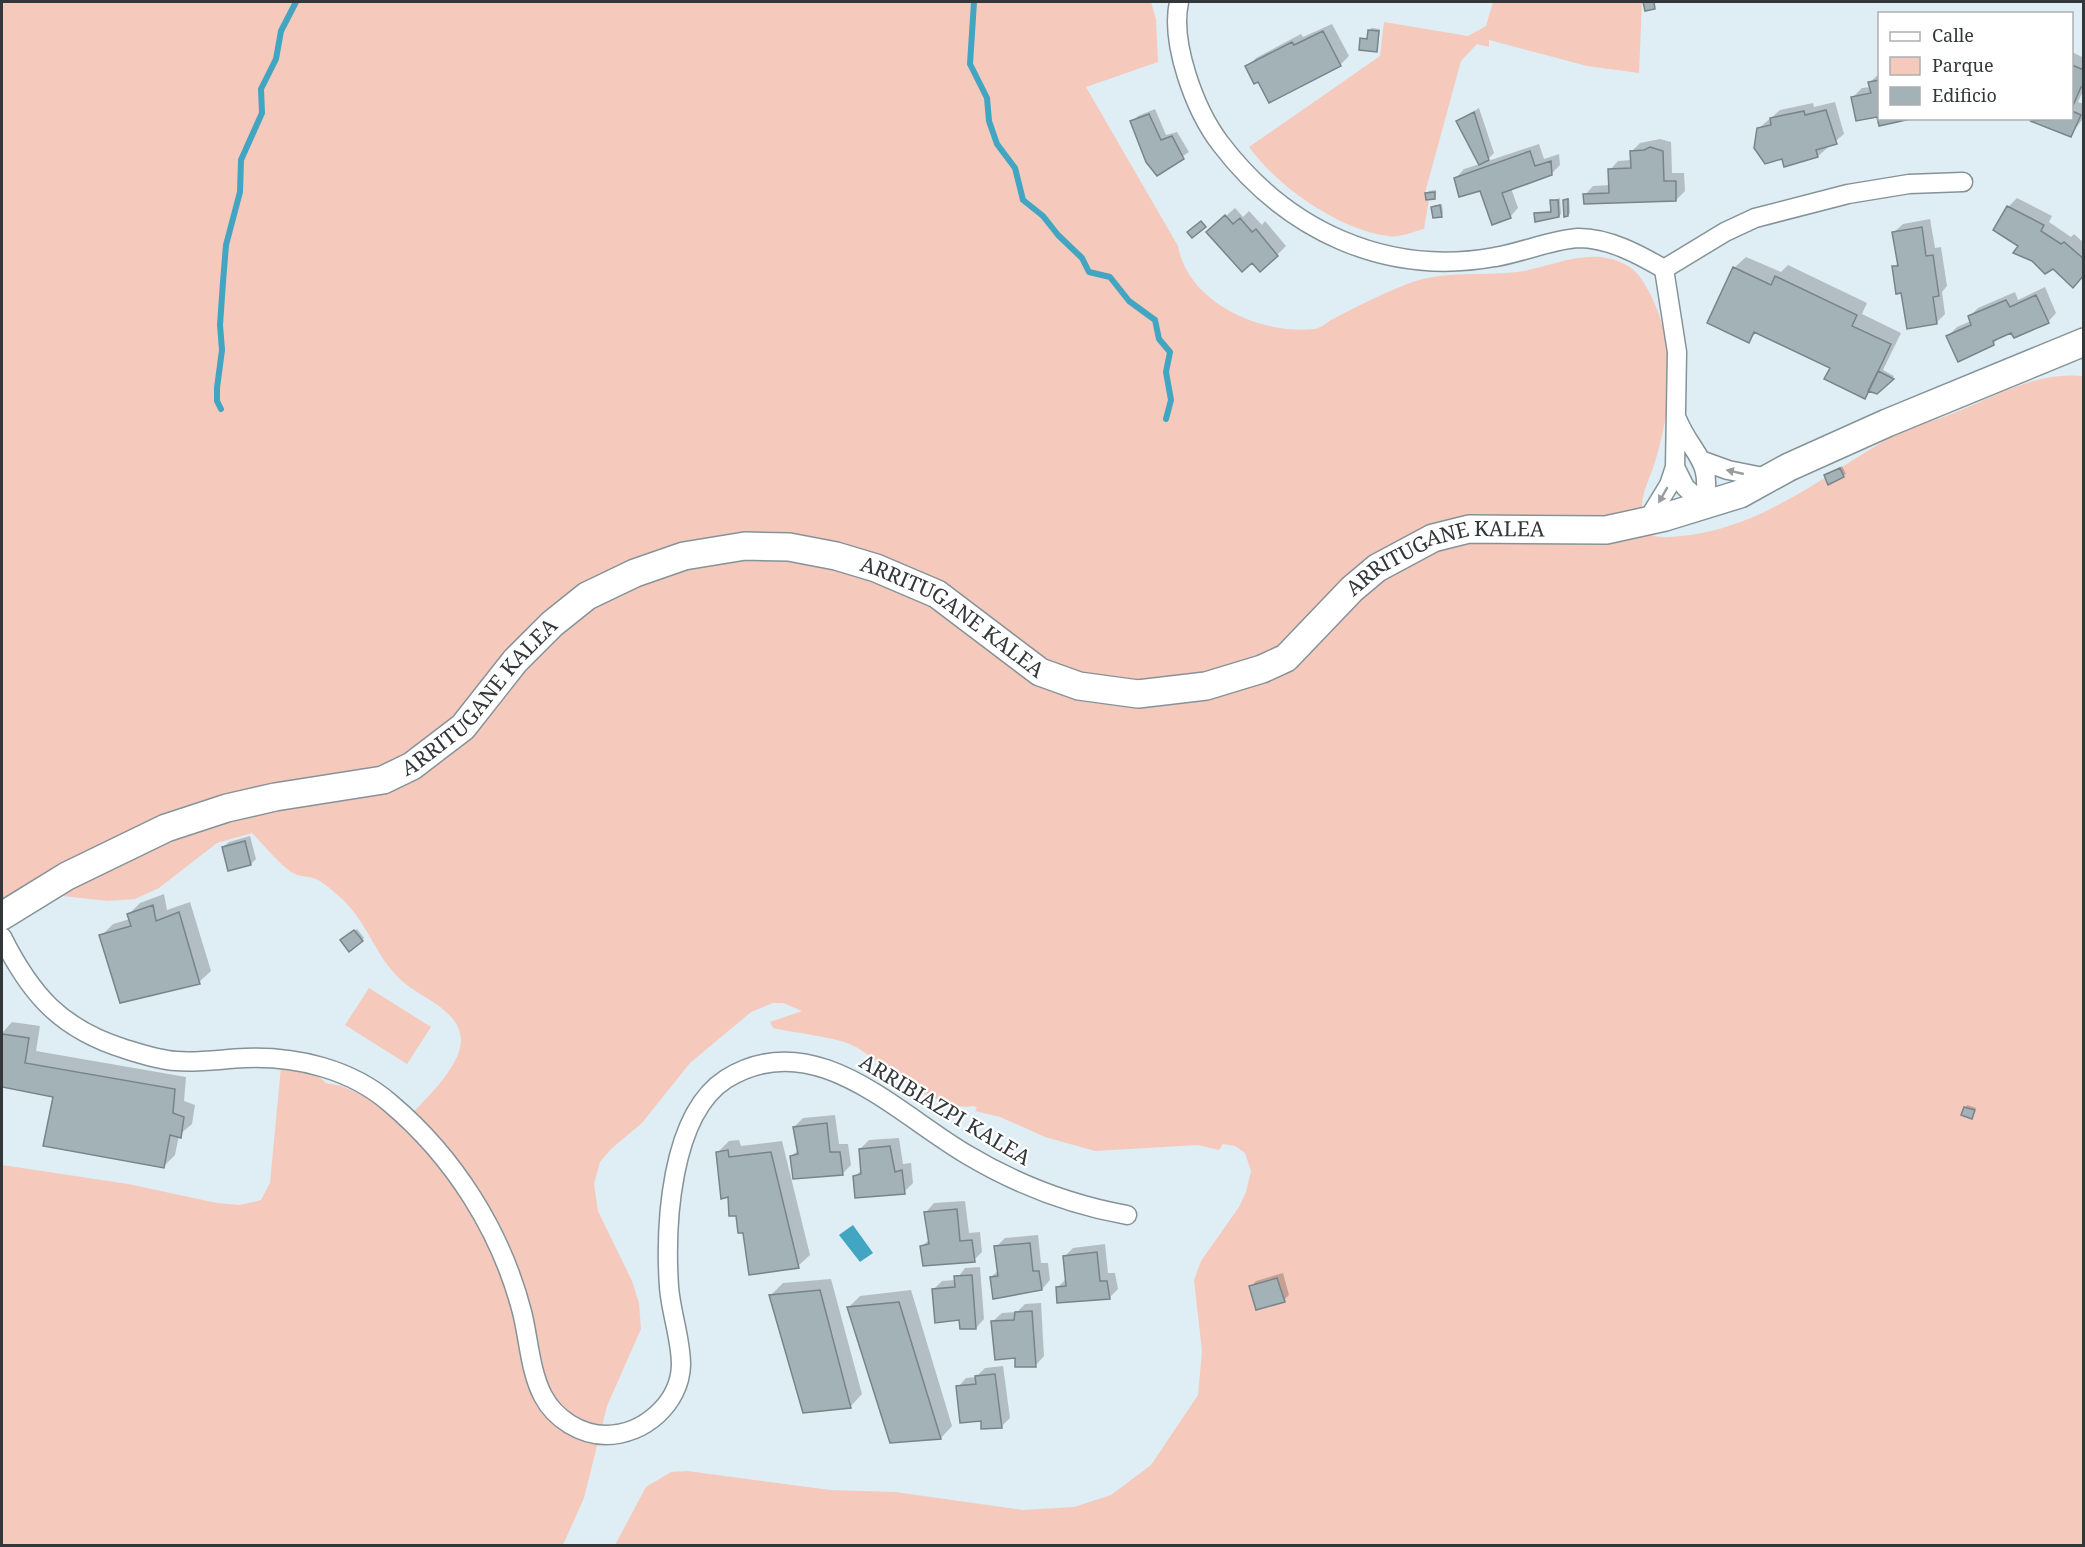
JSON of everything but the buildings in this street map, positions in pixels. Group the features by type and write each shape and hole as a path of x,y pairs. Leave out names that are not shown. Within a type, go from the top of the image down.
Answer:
{"street":[{"path":"1179,2 1180,43 1188,82 1211,131 1236,164 1299,220 1363,250 1433,263 1493,258 1579,238 1628,250 1664,269"},
{"path":"1664,269 1725,232 1755,218 1848,194 1909,184 1963,182"},
{"path":"1647,521 1669,485 1675,467 1675,331 1664,269"},
{"name":"ARRITUGANE KALEA","path":"2,915 67,876 166,828 227,808 275,796 383,780 412,766 464,727 515,661 552,624 587,597 635,573 684,556 746,546 789,547 876,568 937,594 1040,672 1078,686 1138,694 1206,686 1262,669 1286,657 1352,589 1377,568 1433,538 1469,529 1606,530 1704,505 1740,494 1768,478 1887,423 2084,342"},
{"name":"ARRITUGANE KALEA","path":"1934,405 2084,362"},
{"path":"1675,415 1684,436 1703,461 1708,480 1704,505"},
{"path":"1703,461 1728,470 1768,478"},
{"path":"1675,467 1685,487 1704,505"},
{"name":"ARRIBIAZPI KALEA","path":"2,937 19,970 35,993 53,1012 101,1041 177,1061 277,1057 314,1064 347,1076 388,1101 442,1155 494,1236 516,1293 536,1376 544,1399 561,1419 584,1431 607,1435 632,1431 657,1417 677,1384 681,1364 669,1287 668,1242 675,1180 692,1117 704,1097 740,1071 769,1062 803,1062 838,1073 898,1105 963,1152 1012,1179 1098,1210 1128,1215"}],"green space":[{"path":"2,2 1151,2 1156,19 1158,62 1086,87 1178,246 1185,266 1196,284 1211,299 1230,311 1272,327 1314,329 1388,292 1421,279 1436,276 1509,273 1590,257 1618,261 1638,275 1653,300 1661,321 1669,365 1669,388 1663,433 1642,501 1646,533 1655,536 1682,536 1712,531 1740,522 1768,510 1821,481 1904,430 1946,416 2029,382 2064,376 2083,376 2083,1545 615,1545 646,1487 671,1472 687,1471 830,1490 895,1492 1023,1510 1074,1507 1111,1495 1151,1465 1198,1395 1202,1351 1194,1280 1201,1261 1239,1207 1246,1192 1251,1171 1245,1153 1235,1146 1223,1144 1219,1150 1198,1145 1095,1151 1045,1137 1000,1117 975,1111 977,1108 974,1106 959,1106 928,1095 856,1047 828,1038 773,1028 770,1022 802,1011 783,1003 773,1003 751,1012 690,1063 642,1123 611,1149 600,1162 594,1184 598,1211 632,1281 639,1303 641,1329 607,1406 584,1498 563,1545 2,1545 2,1165 128,1184 217,1203 240,1205 261,1200 270,1183 281,1067 311,1070 326,1083 342,1086 376,1102 401,1124 429,1096 447,1073 455,1061 461,1039 459,1029 446,1012 392,971 358,918 342,899 317,879 297,875 290,871 252,833 217,843 159,888 135,899 108,901 36,893 2,899"},
{"path":"1493,2 1642,2 1639,73 1587,66 1489,40 1489,47 1477,44 1461,61 1425,193 1429,199 1424,229 1402,235 1388,236 1369,232 1330,215 1311,204 1276,177 1249,147 1380,56 1384,22 1468,36 1486,26"},
{"path":"369,988 431,1027 407,1064 345,1025"}],"water":[{"path":"853,1225 873,1253 860,1262 839,1235"}],"waterway":[{"path":"221,409 217,401 217,388 222,350 220,325 223,282 226,245 240,192 241,160 262,113 261,89 276,59 281,31 296,2"},
{"path":"974,2 970,64 987,98 989,121 997,144 1015,168 1023,200 1043,216 1058,235 1082,258 1089,272 1110,277 1129,301 1155,320 1159,339 1170,352 1166,372 1171,400 1166,419"}]}
